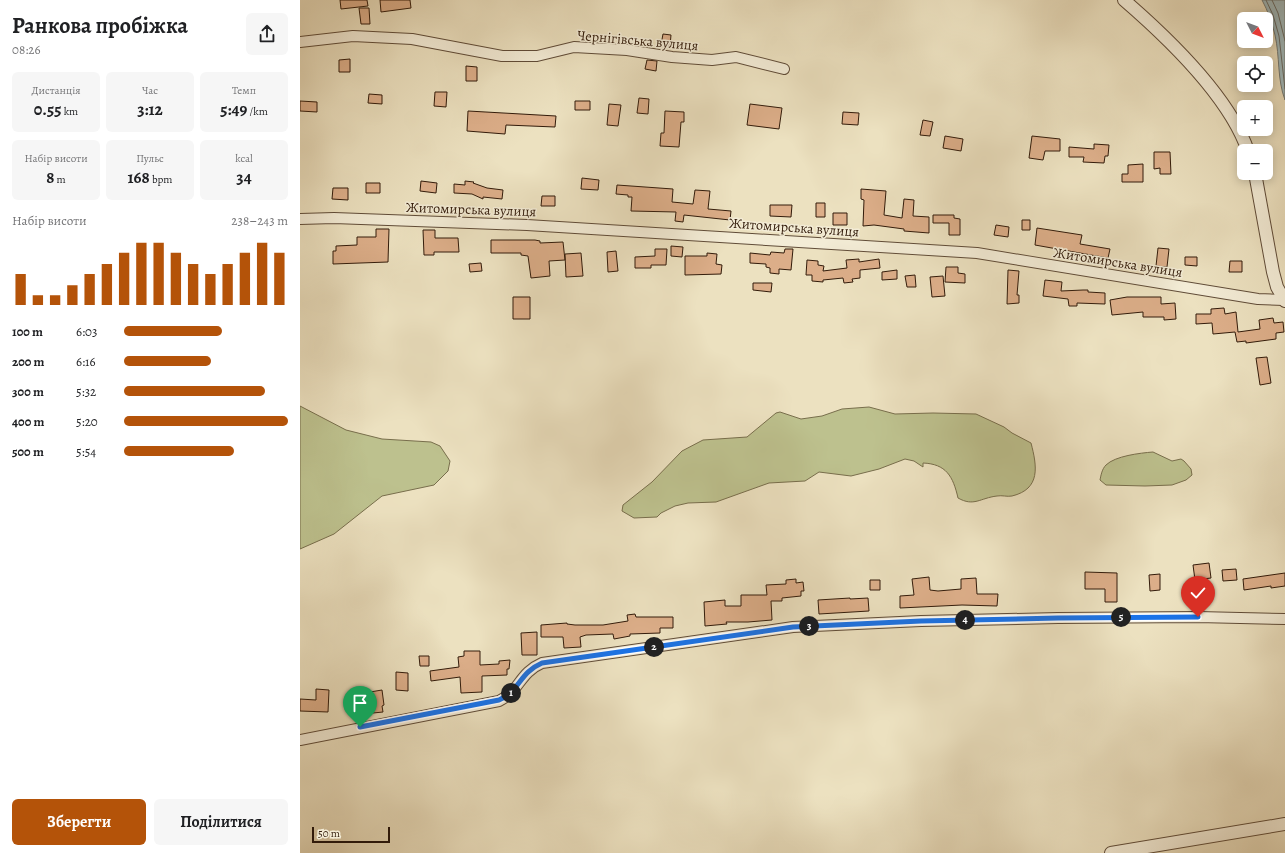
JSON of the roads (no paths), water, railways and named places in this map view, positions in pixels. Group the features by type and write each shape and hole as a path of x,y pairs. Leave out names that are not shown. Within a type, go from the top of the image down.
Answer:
{"street":[{"path":"1124,0 1155,27 1221,101 1245,144"},
{"name":"Чернігівська вулиця","path":"300,42 353,36 412,39 502,56 537,56 574,47 596,48 712,60 736,57 784,69"},
{"path":"1256,180 1273,272 1277,287 1284,300"},
{"name":"Житомирська вулиця","path":"300,219 334,218 527,225 977,253 1258,299 1284,300"},
{"path":"300,740 499,700 509,696 525,674 533,667 542,663 793,627 921,621 1058,618 1198,617 1285,619"},
{"path":"1111,853 1285,824"}],"water":[{"path":"1262,0 1285,0 1285,100 1282,92 1278,51 1273,28 1273,12 1268,12"}]}
